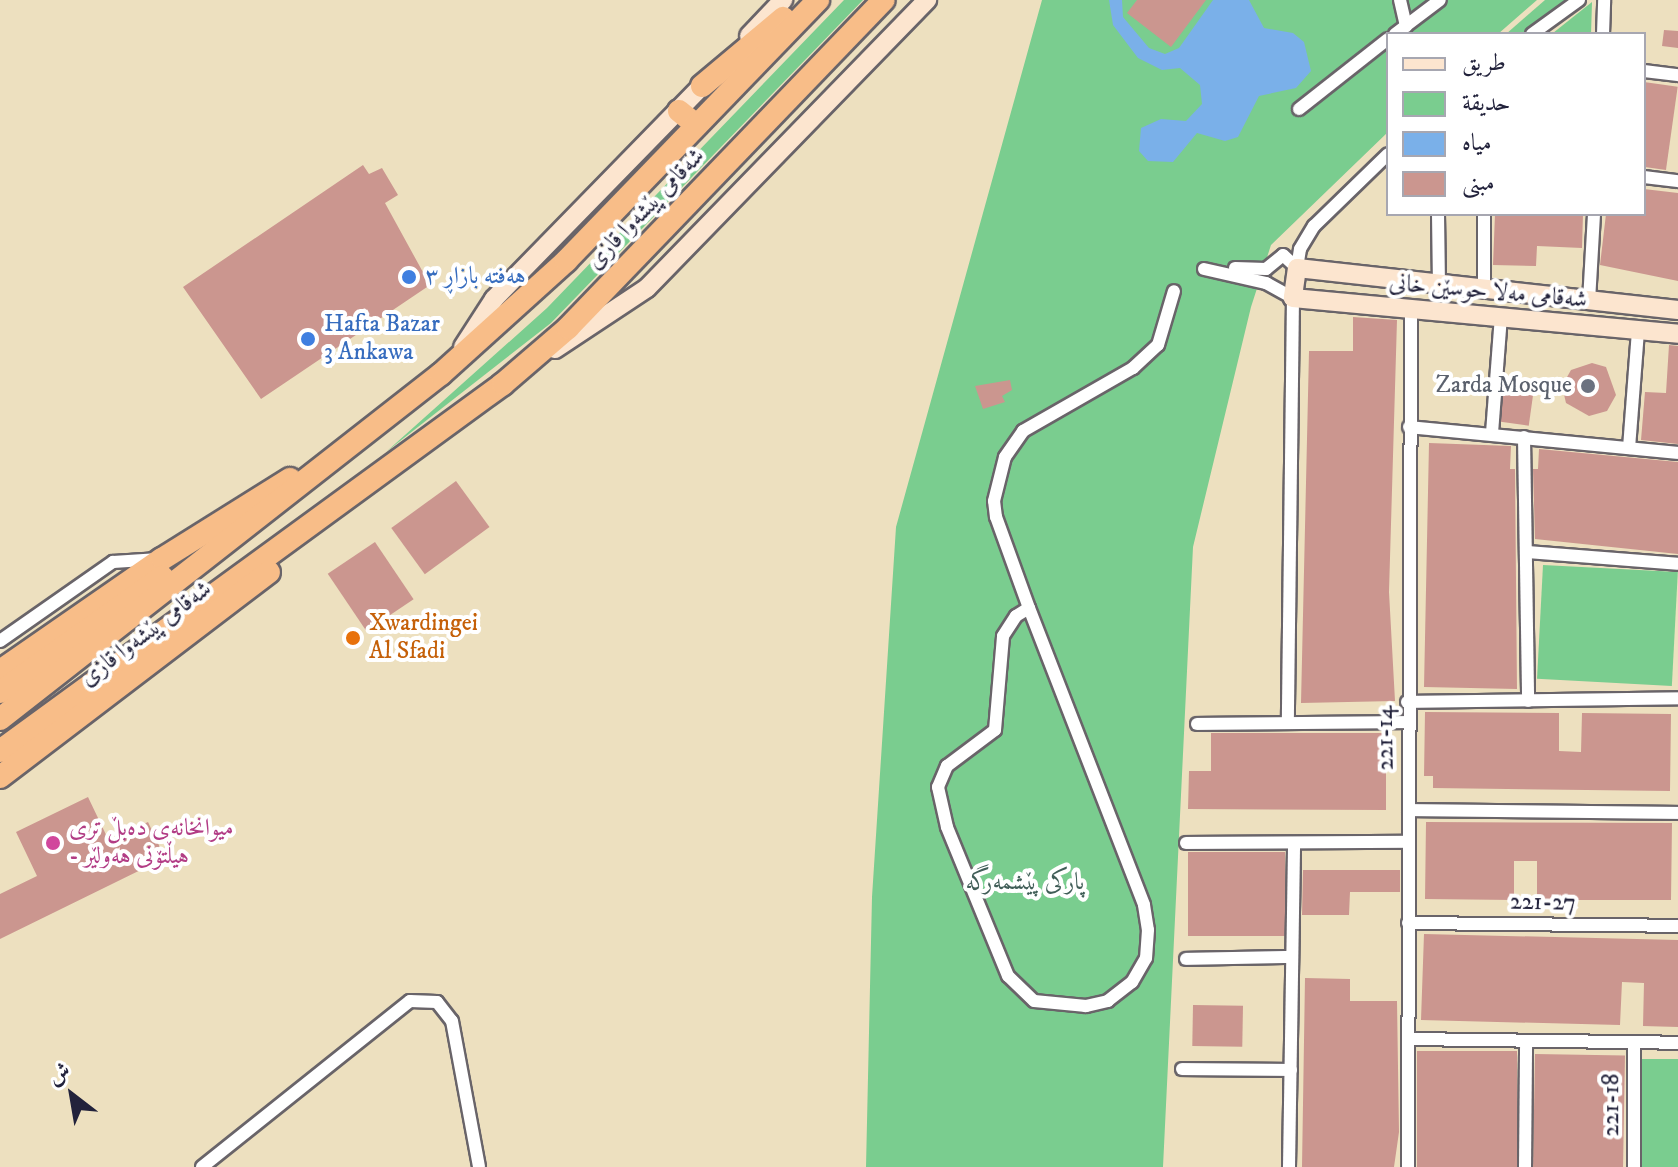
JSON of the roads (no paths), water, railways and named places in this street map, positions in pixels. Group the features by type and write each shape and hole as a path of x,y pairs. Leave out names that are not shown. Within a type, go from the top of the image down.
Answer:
{"highway":[{"path":"702,86 806,0"},
{"name":"شەقامی پێشەوا قازی","path":"0,719 436,378 566,261 687,118 818,0"},
{"name":"شەقامی پێشەوا قازی","path":"0,751 503,384 568,328 884,0"},
{"name":"شەقامی پێشەوا قازی","path":"0,692 436,378"},
{"name":"شەقامی پێشەوا قازی","path":"0,777 323,530 431,437"},
{"path":"0,671 162,559 302,472"}],"street":[{"path":"687,118 702,86 783,0"},
{"path":"503,384 647,288 927,0"},
{"path":"1400,0 1400,30"},
{"path":"1400,30 1440,0"},
{"path":"1535,32 1579,0"},
{"path":"1603,32 1604,0"},
{"path":"1299,109 1386,41"},
{"path":"1646,71 1678,75"},
{"path":"1288,722 1293,298 1300,249 1314,226 1386,156"},
{"path":"1646,177 1678,181"},
{"path":"1438,216 1439,284"},
{"path":"1484,216 1484,289"},
{"path":"1589,301 1594,216"},
{"path":"1293,298 1266,283 1205,265 1266,269 1283,255 1297,268"},
{"name":"شەقامی مەلا حوسێن خانی","path":"1297,268 1678,310"},
{"path":"1411,309 1413,282"},
{"path":"1029,608 1016,616 1003,636 995,730 947,766 938,787 947,827 1008,976 1034,1001 1086,1006 1108,1001 1132,982 1146,958 1148,930 1144,905 996,517 1005,457 1023,431 1133,368 1158,345 1174,291"},
{"name":"شەقامی مەلا حوسێن خانی","path":"1293,298 1678,334"},
{"name":"221-14","path":"1408,1167 1407,702 1411,309"},
{"path":"1492,433 1501,317"},
{"path":"1629,448 1638,330"},
{"path":"1409,427 1678,453"},
{"path":"1524,437 1528,701"},
{"path":"1527,552 1678,564"},
{"path":"0,641 113,562 162,559"},
{"path":"1407,702 1678,698"},
{"path":"1197,724 1407,722"},
{"path":"1409,810 1678,813"},
{"path":"1186,843 1408,842"},
{"path":"1289,1167 1294,843"},
{"name":"221-27","path":"1408,923 1678,926"},
{"path":"1186,959 1292,957"},
{"path":"202,1167 410,1001 437,1002 452,1021 479,1167"},
{"path":"1408,1039 1678,1043"},
{"path":"1525,1167 1526,1041"},
{"name":"221-18","path":"1634,1043 1634,1167"},
{"path":"1182,1069 1291,1070"}],"water":[{"path":"1109,0 1122,0 1123,17 1149,48 1165,54 1179,48 1213,0 1249,0 1264,28 1293,33 1304,42 1311,71 1296,88 1259,96 1238,137 1225,141 1197,133 1173,162 1148,161 1139,151 1141,128 1161,119 1186,121 1202,104 1200,85 1180,68 1162,70 1138,58 1113,25"}],"place":[{"name":"هەفتە بازاڕ ٣","path":"409,277"},
{"name":"Hafta Bazar 3 Ankawa","path":"308,339"},
{"name":"Zarda Mosque","path":"1588,386"},
{"name":"Xwardingei Al Sfadi","path":"353,638"},
{"name":"میوانخانەی دەبڵ تری - هیڵتۆنی هەولێر","path":"53,843"}],"park label":[{"name":"پارکی پێشمەرگە","path":"1025,883"}]}
